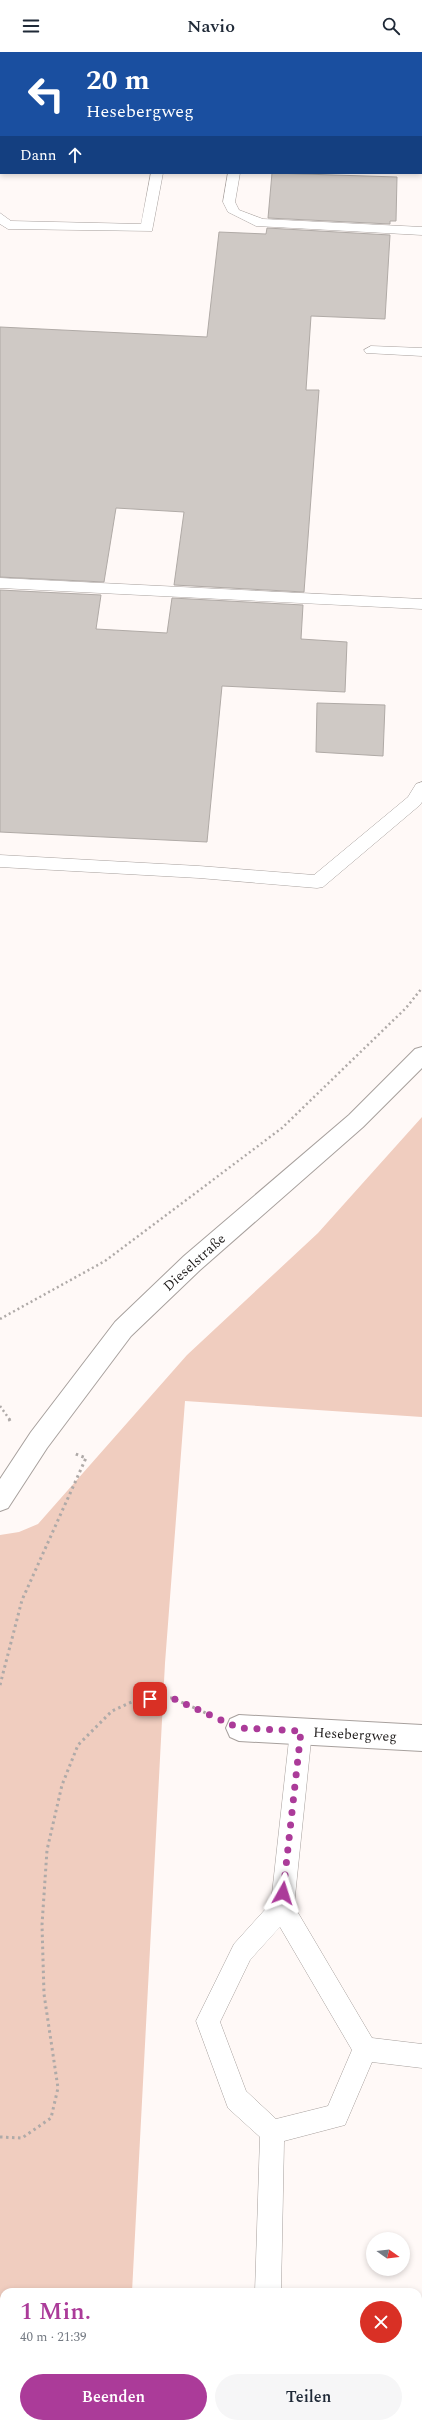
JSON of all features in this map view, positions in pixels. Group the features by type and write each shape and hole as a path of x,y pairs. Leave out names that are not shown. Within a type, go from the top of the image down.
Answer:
{"street":[{"name":"Dieselstraße","path":"0,1500 39,1440 123,1329 198,1258 356,1121 422,1055"},
{"name":"Hesebergweg","path":"239,1728 422,1738"}],"lane":[{"path":"0,217 8,225 147,228 157,174"},
{"path":"234,174 229,202 234,212 260,223 422,231"},
{"path":"371,350 422,352"},
{"path":"0,583 422,604"},
{"path":"0,861 199,872 317,882 414,801 422,788"},
{"path":"268,2288 272,2132 236,2099 208,2021 242,1952 282,1908 301,1731"},
{"path":"282,1908 365,2049"},
{"path":"365,2049 422,2056"},
{"path":"272,2132 336,2116 365,2049"}],"path":[{"path":"0,1319 105,1261 282,1128 406,1008 422,988"},
{"path":"0,1685 22,1600 86,1458"},
{"path":"0,2137 22,2138 51,2118 58,2088 44,1994 42,1925 47,1850 62,1785 78,1745 112,1711 138,1699 172,1698 239,1728"}],"shaded area":[{"path":"422,1117 422,1417 185,1401 165,1663 132,2288 0,2288 0,1535 19,1532 38,1524 187,1355 318,1233"}],"building":[{"path":"272,174 397,177 396,221 390,221 390,224 268,218"},
{"path":"267,228 390,235 385,319 311,316 306,390 319,390 304,592 174,585 184,512 116,508 104,582 0,577 0,327 207,337 219,232 266,234"},
{"path":"0,590 101,595 96,629 167,633 172,598 303,605 301,639 347,642 345,692 222,686 207,842 0,832"},
{"path":"317,703 385,705 383,756 316,752"}],"route":[{"path":"150,1699 172,1698 239,1728 301,1731 283,1893"}]}
